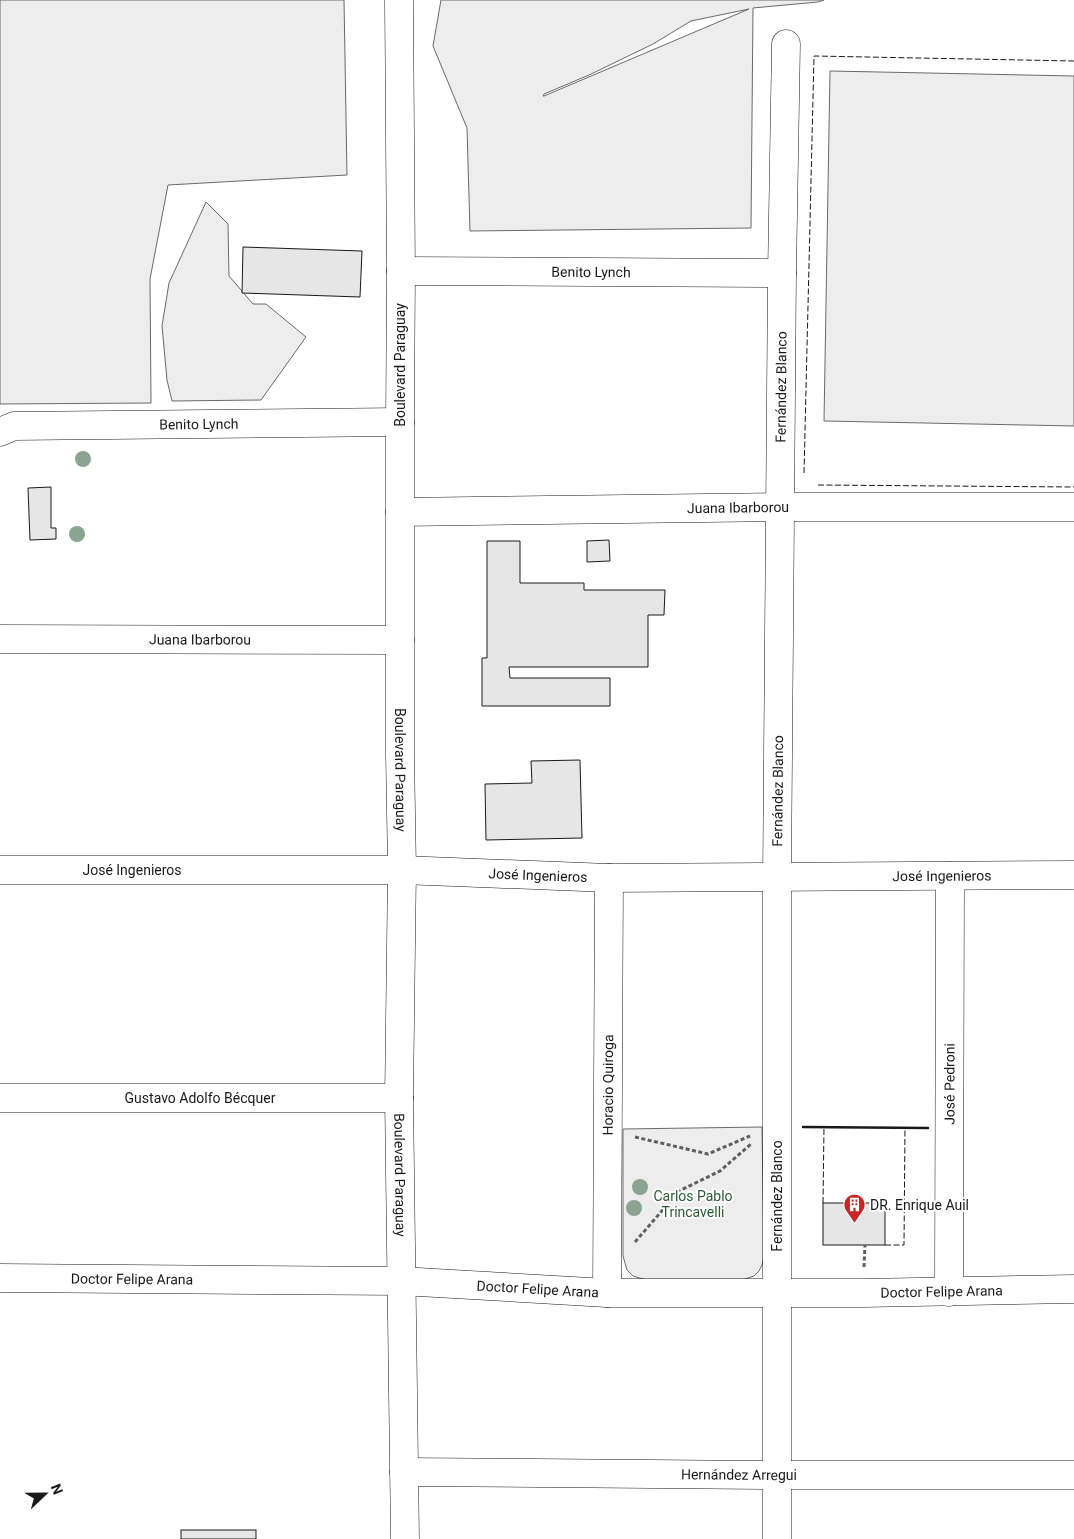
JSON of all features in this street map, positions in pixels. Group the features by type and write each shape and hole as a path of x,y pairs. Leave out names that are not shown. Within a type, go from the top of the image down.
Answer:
{"street":[{"name":"Boulevard Paraguay","path":"399,0 401,271 400,754 402,870 399,1098 405,1539"},
{"name":"Fernández Blanco","path":"777,1539 777,878 782,273 786,44"},
{"name":"Benito Lynch","path":"401,271 782,273"},
{"name":"Benito Lynch","path":"0,432 14,426 400,422"},
{"name":"Juana Ibarborou","path":"400,512 780,507 1074,507"},
{"name":"Juana Ibarborou","path":"0,639 400,640"},
{"name":"José Ingenieros","path":"0,870 402,870 609,878 1074,875"},
{"name":"José Pedroni","path":"949,1292 950,876"},
{"name":"Horacio Quiroga","path":"607,1293 609,878"},
{"name":"Gustavo Adolfo Bécquer","path":"0,1098 399,1098"},
{"name":"Doctor Felipe Arana","path":"0,1278 401,1281 607,1293 949,1292 1074,1289"},
{"name":"Hernández Arregui","path":"404,1472 1074,1475"}],"path":[{"path":"626,1135 708,1154 754,1136 751,1144 720,1171 679,1191 632,1245"}],"shaded area":[{"path":"0,0 344,0 347,175 168,185 150,279 151,403 0,404"},
{"path":"441,0 824,0 753,8 751,228 470,231 467,128 433,46","holes":["749,9 544,96 544,94 653,44 691,21"]},
{"path":"830,71 1074,76 1074,426 824,421"},
{"path":"206,202 228,224 229,276 253,304 266,304 306,337 261,400 172,401 167,380 162,326 169,283"},
{"name":"Carlos Pablo Trincavelli","path":"762,1127 764,1257 759,1271 754,1276 742,1280 646,1280 633,1276 627,1270 623,1256 623,1129"}],"building":[{"path":"243,247 362,251 360,297 242,293"},
{"path":"51,487 51,528 56,528 56,539 30,540 28,488"},
{"path":"609,540 610,561 587,562 587,541"},
{"path":"487,541 520,541 520,583 584,583 584,590 665,590 664,615 648,615 648,667 509,667 510,678 610,678 610,706 482,706 482,658 487,658"},
{"path":"580,760 582,838 486,840 485,784 532,783 531,761"},
{"name":"DR. Enrique Auil","path":"823,1203 885,1203 885,1245 823,1245"},
{"path":"181,1530 256,1530 256,1539 181,1539"}],"fence":[{"path":"804,473 814,56 1074,61"},
{"path":"818,485 1074,487"},
{"path":"823,1203 824,1127"},
{"path":"885,1245 904,1245 905,1128"}],"wall":[{"path":"803,1127 928,1128"}],"place":[{"name":"DR. Enrique Auil","path":"854,1224"}]}
